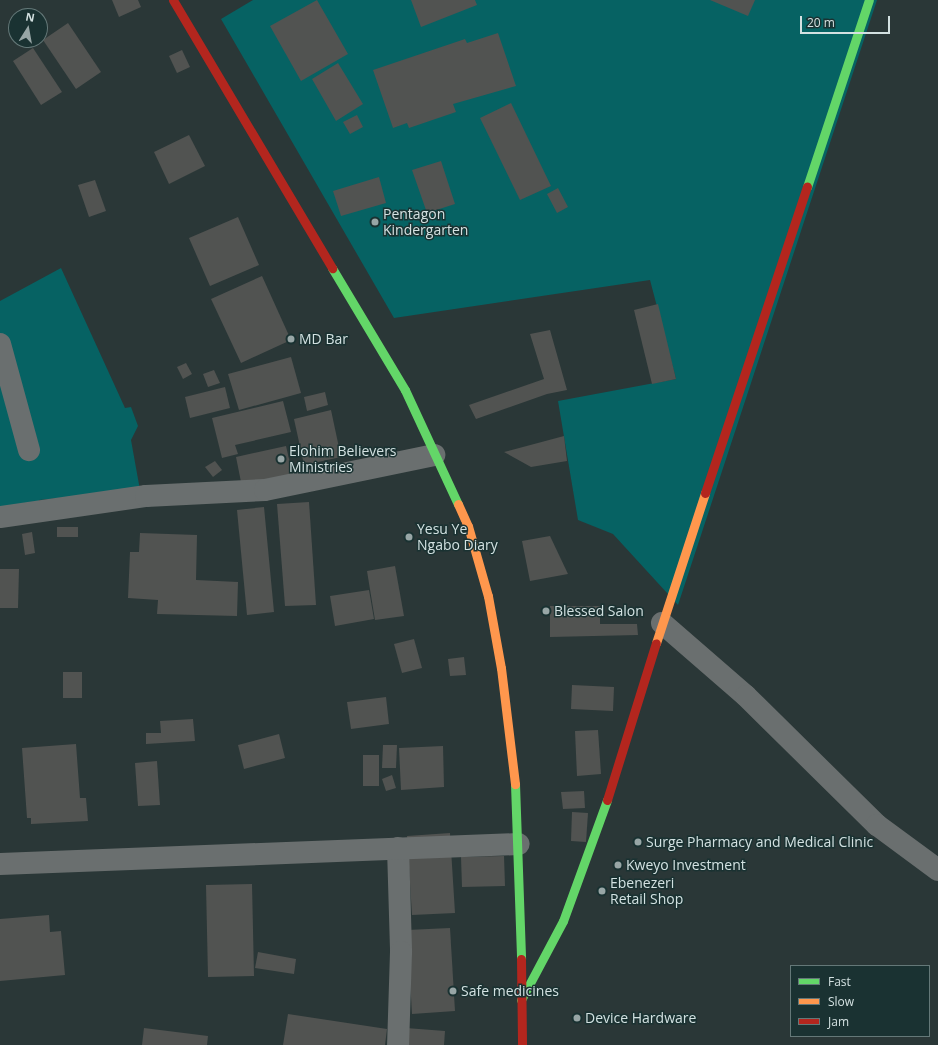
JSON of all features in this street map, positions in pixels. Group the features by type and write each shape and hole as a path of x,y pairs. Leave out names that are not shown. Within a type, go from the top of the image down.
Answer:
{"street":[{"path":"173,0 405,390 468,526 488,596 501,668 519,844 520,1003 522,1045"},
{"path":"520,1003 563,921 584,869 662,623 869,0"},
{"path":"0,344 29,450"},
{"path":"0,517 146,496 216,495 265,490 434,455"},
{"path":"662,623 746,696 878,825 938,870"},
{"path":"0,864 519,844"},
{"path":"398,848 401,952 398,1045"}],"shaded area":[{"path":"253,0 877,0 678,605 613,534 578,520 558,401 676,379 650,280 394,318 221,19"},
{"path":"61,268 125,408 131,407 138,426 131,440 140,490 39,500 37,518 0,520 0,301"}],"building":[{"path":"112,0 138,0 141,7 119,17"},
{"path":"317,0 348,54 301,81 270,26"},
{"path":"411,0 475,0 477,5 421,27"},
{"path":"710,0 755,0 748,16"},
{"path":"68,23 101,72 76,89 48,47 48,37"},
{"path":"498,33 516,86 453,104 456,112 409,128 407,123 393,128 373,70 465,39 467,43"},
{"path":"33,48 62,92 41,105 13,61"},
{"path":"182,50 190,67 177,73 169,56"},
{"path":"338,63 363,104 336,121 312,79"},
{"path":"511,103 551,186 520,200 480,118"},
{"path":"357,115 363,127 350,134 343,122"},
{"path":"189,135 205,166 169,184 154,152"},
{"path":"441,161 455,204 427,213 412,170"},
{"path":"379,177 386,203 341,216 333,191"},
{"path":"95,180 106,211 89,217 78,185"},
{"path":"558,188 568,207 557,213 547,194"},
{"path":"238,217 259,265 210,286 189,238"},
{"path":"262,276 291,340 241,363 211,299"},
{"path":"658,304 676,379 652,384 634,310"},
{"path":"550,330 567,390 547,394 476,419 469,405 544,379 530,334"},
{"path":"291,357 301,393 239,410 228,374"},
{"path":"186,363 192,374 183,379 177,367"},
{"path":"214,370 220,383 208,387 203,374"},
{"path":"225,387 230,408 190,418 185,397"},
{"path":"325,392 328,405 307,411 304,397"},
{"path":"283,401 291,432 235,445 238,454 222,458 212,418"},
{"path":"331,410 341,457 304,465 294,419"},
{"path":"564,436 567,461 531,467 504,452"},
{"path":"286,446 293,476 242,487 236,457"},
{"path":"215,461 222,470 213,477 205,467"},
{"path":"309,502 316,605 285,606 277,504"},
{"path":"264,507 274,612 247,615 237,510"},
{"path":"57,527 78,527 78,537 57,537"},
{"path":"32,532 35,553 25,555 22,534"},
{"path":"140,533 197,535 196,580 238,582 237,616 157,614 158,600 128,598 130,552 139,552"},
{"path":"550,536 568,574 530,581 522,541"},
{"path":"395,566 404,616 375,620 367,571"},
{"path":"0,569 19,569 18,608 0,608"},
{"path":"369,590 374,619 335,626 330,596"},
{"path":"550,606 600,606 600,624 637,624 638,635 550,637"},
{"path":"414,639 422,668 402,673 394,644"},
{"path":"464,657 466,675 450,676 448,659"},
{"path":"63,672 82,672 82,698 63,698"},
{"path":"572,685 614,687 613,711 571,709"},
{"path":"386,697 389,724 351,729 347,702"},
{"path":"193,719 195,741 146,744 146,733 161,733 160,721"},
{"path":"598,730 601,774 577,776 575,731"},
{"path":"279,734 285,758 244,769 238,745"},
{"path":"76,744 80,798 86,798 88,821 31,824 31,818 27,818 22,748"},
{"path":"383,745 397,745 396,768 382,768"},
{"path":"443,746 444,787 401,790 399,748"},
{"path":"363,755 379,755 379,786 363,786"},
{"path":"157,761 160,805 138,806 135,763"},
{"path":"392,775 396,788 386,791 382,779"},
{"path":"584,791 585,808 563,809 561,792"},
{"path":"572,812 588,813 586,842 571,841"},
{"path":"450,833 455,913 412,915 407,836"},
{"path":"504,856 505,886 462,887 461,857"},
{"path":"252,884 254,976 208,977 206,885"},
{"path":"49,915 50,932 61,931 65,975 0,981 0,919"},
{"path":"450,928 455,1011 412,1014 407,930"},
{"path":"258,952 296,959 294,974 255,968"},
{"path":"288,1014 387,1029 385,1045 283,1045"},
{"path":"144,1028 208,1036 207,1045 142,1045"},
{"path":"406,1028 445,1031 444,1045 405,1045"}],"traffic: fast":[{"path":"807,187 869,0"},
{"path":"332,268 405,390 458,504"},
{"path":"515,784 521,959"},
{"path":"521,1000 563,921 607,800"}],"traffic: slow":[{"path":"656,643 705,493"},
{"path":"458,504 468,526 488,596 501,668 515,784"}],"traffic: jam":[{"path":"173,0 332,268"},
{"path":"705,493 807,187"},
{"path":"607,800 656,643"},
{"path":"521,959 522,1045"}],"place":[{"name":"Pentagon Kindergarten","path":"375,222"},
{"name":"MD Bar","path":"291,339"},
{"name":"Elohim Believers Ministries","path":"281,459"},
{"name":"Yesu Ye Ngabo Diary","path":"409,537"},
{"name":"Blessed Salon","path":"546,611"},
{"name":"Surge Pharmacy and Medical Clinic","path":"638,842"},
{"name":"Kweyo Investment","path":"618,865"},
{"name":"Ebenezeri Retail Shop","path":"602,891"},
{"name":"Safe medicines","path":"453,991"},
{"name":"Device Hardware","path":"577,1018"}]}
